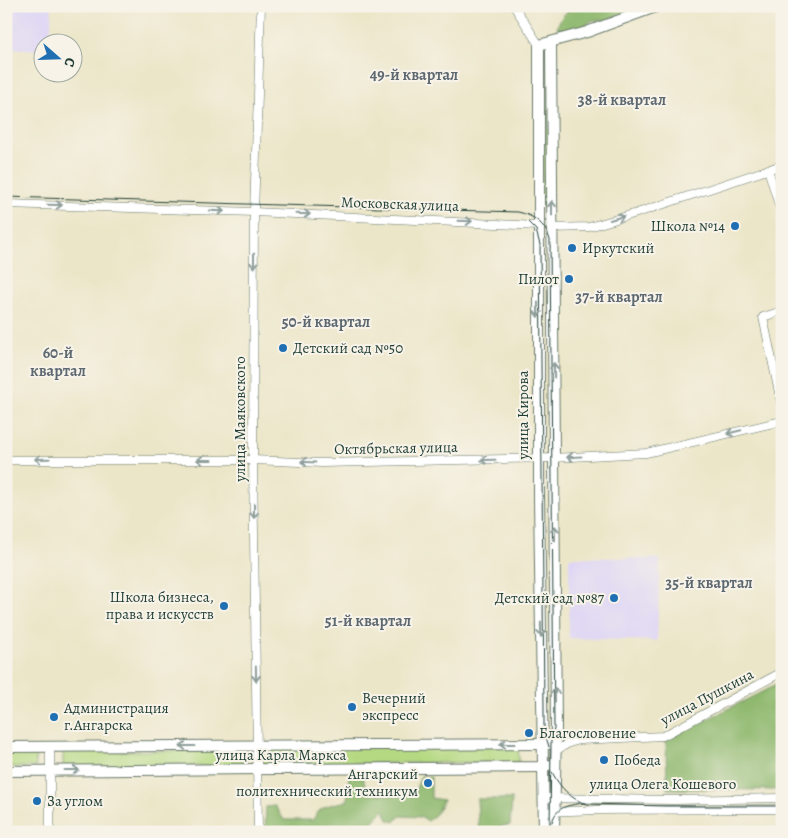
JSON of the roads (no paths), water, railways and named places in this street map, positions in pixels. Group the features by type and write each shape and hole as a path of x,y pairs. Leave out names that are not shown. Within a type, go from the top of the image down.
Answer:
{"street":[{"name":"улица Маяковского","path":"258,832 253,460 254,212 261,6"},
{"path":"514,6 539,45 604,26 658,6"},
{"name":"улица Кирова","path":"544,832 549,812 549,798 555,763 551,42"},
{"name":"улица Кирова","path":"539,45 539,459 543,767 549,798"},
{"name":"Московская улица","path":"6,204 254,212 552,228 589,226 637,213 782,165"},
{"path":"768,169 782,215"},
{"path":"782,311 763,317 782,407"},
{"name":"Октябрьская улица","path":"6,460 253,460 322,463 539,459 646,453 782,421"},
{"name":"улица Пушкина","path":"555,748 580,740 663,736 782,672"},
{"name":"улица Карла Маркса","path":"6,747 543,744 555,748"},
{"path":"50,746 50,832"},
{"name":"улица Карла Маркса","path":"6,771 543,767 555,763"},
{"name":"улица Олега Кошевого","path":"549,798 672,800 782,798"},
{"name":"улица Олега Кошевого","path":"549,812 782,809"},
{"name":"улица Кирова","path":"549,812 554,832"}],"tram line":[{"path":"6,197 518,212 529,215 542,225 550,240 554,729 551,740 550,832"},
{"path":"528,222 536,230 540,245 544,730 549,747"},
{"path":"552,772 566,792 587,804 782,806"},
{"path":"552,822 554,816 561,809 569,805 585,803"}],"place":[{"name":"Школа №14","path":"735,226"},
{"name":"Иркутский","path":"572,248"},
{"name":"Пилот","path":"569,279"},
{"name":"Детский сад №50","path":"283,348"},
{"name":"Детский сад №87","path":"614,598"},
{"name":"Школа бизнеса, права и искусств","path":"224,606"},
{"name":"Вечерний экспресс","path":"352,707"},
{"name":"Администрация г.Ангарска","path":"54,717"},
{"name":"Благословение","path":"529,733"},
{"name":"Победа","path":"604,760"},
{"name":"Ангарский политехнический техникум","path":"428,783"},
{"name":"За углом","path":"37,801"}],"district":[{"name":"49-й квартал","path":"414,74"},
{"name":"38-й квартал","path":"622,99"},
{"name":"37-й квартал","path":"619,296"},
{"name":"50-й квартал","path":"326,321"},
{"name":"60-й квартал","path":"58,361"},
{"name":"35-й квартал","path":"709,582"},
{"name":"51-й квартал","path":"368,620"}]}
